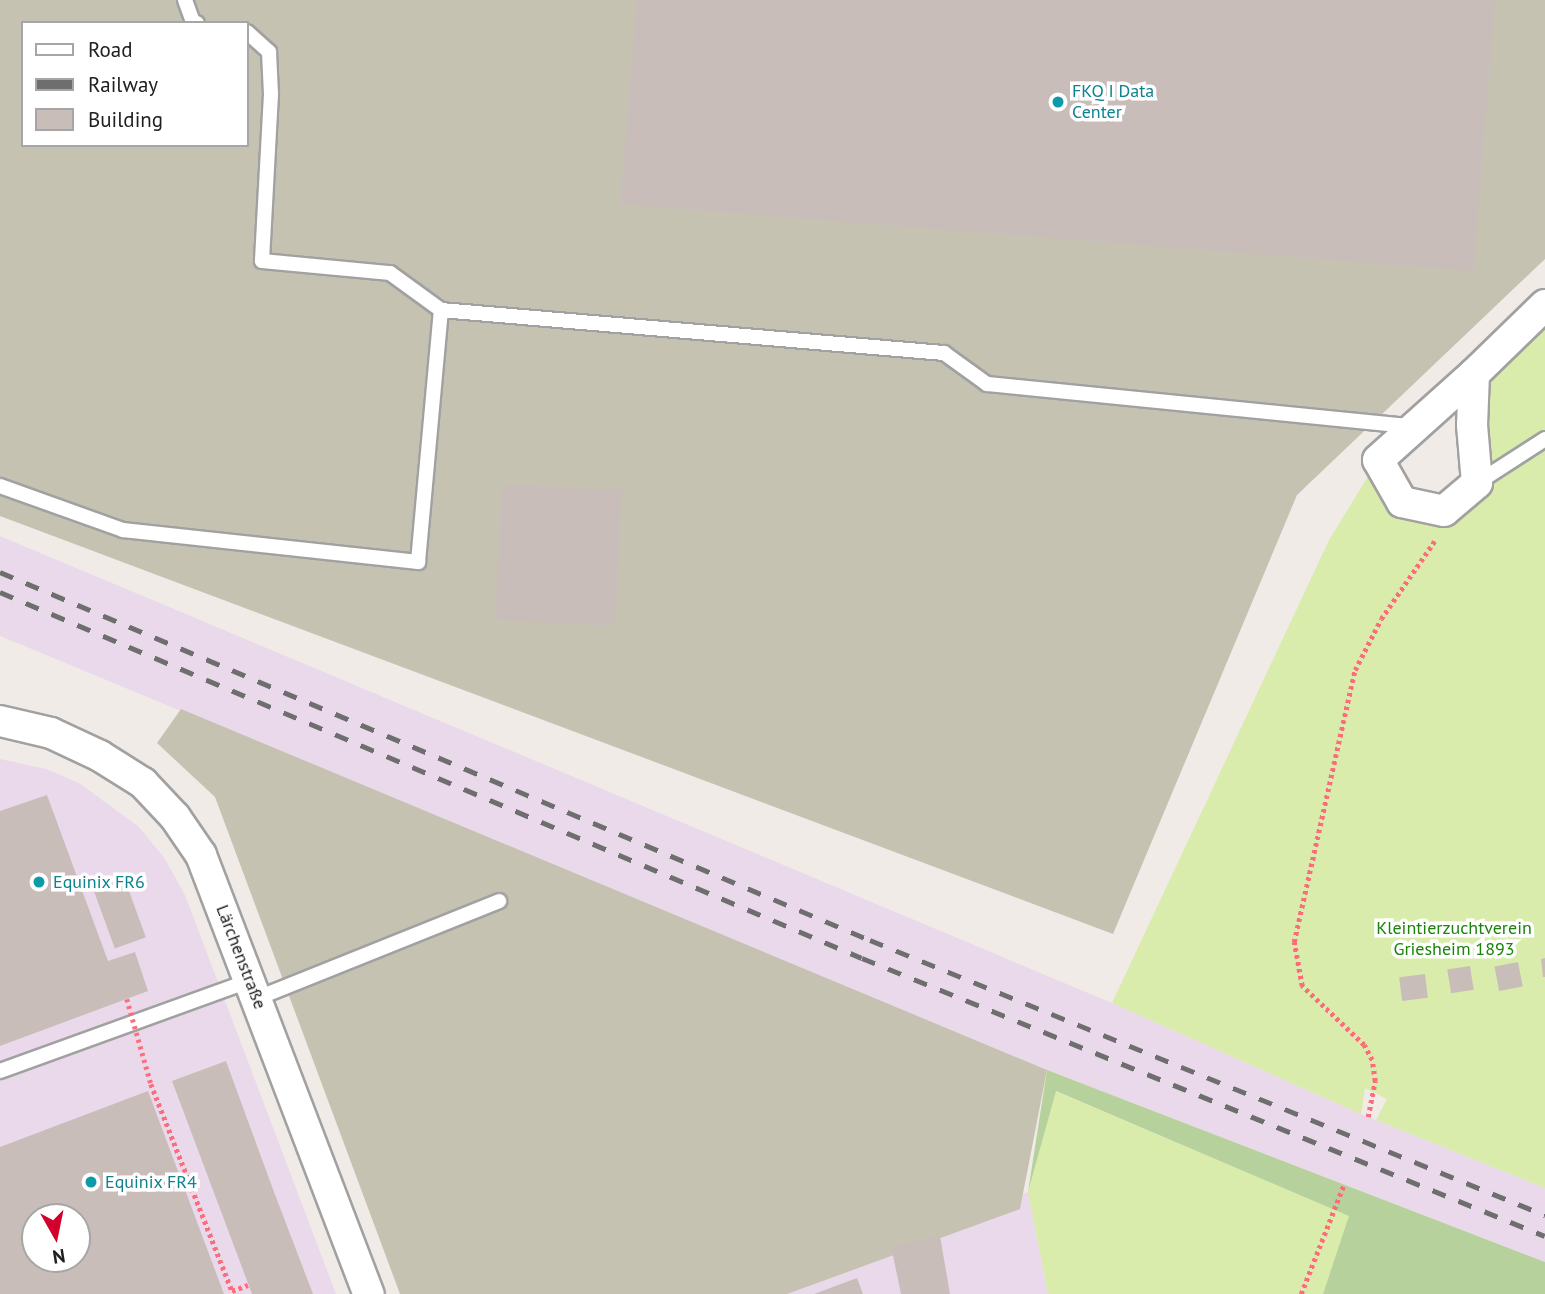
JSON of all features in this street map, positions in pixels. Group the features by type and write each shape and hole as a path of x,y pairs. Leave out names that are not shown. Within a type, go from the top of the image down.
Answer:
{"street":[{"path":"1474,374 1472,425 1477,483 1444,511 1402,502 1378,460 1411,426 1474,374 1545,305"},
{"name":"Lärchenstraße","path":"0,722 51,733 100,756 143,783 175,817 201,855 369,1294"}],"lane":[{"path":"185,0 193,21"},
{"path":"248,33 269,52 271,94 262,261 390,273 441,310 944,353 986,384 1411,426"},
{"path":"0,486 122,530 418,562 441,310"},
{"path":"1477,483 1545,439"},
{"path":"0,1071 254,989 499,901"}],"path":[{"path":"1368,1117 1375,1081 1372,1060 1364,1045 1302,986 1294,942 1355,670 1381,620 1434,546 1444,511"},
{"path":"127,999 152,1084 232,1291 248,1285"},
{"path":"1301,1294 1344,1184"}],"shaded area":[{"path":"0,0 1545,0 1545,259 1297,495 1113,934 0,516"},
{"path":"0,536 1112,1003 1361,1114 1545,1188 1545,1262 1047,1070 0,636"},
{"path":"181,709 1047,1070 1020,1209 787,1294 400,1294 215,797 157,743"},
{"path":"0,759 46,769 79,783 139,827 165,859 185,895 336,1294 0,1294"},
{"path":"1028,1192 1048,1294 765,1294"}],"green space":[{"name":"Kleintierzuchtverein Griesheim 1893","path":"1545,305 1545,1188 1376,1120 1387,1099 1365,1088 1361,1114 1112,1003 1329,540 1378,460 1402,502 1444,511 1477,483 1474,374"},
{"path":"1047,1070 1545,1262 1545,1294 1323,1294 1349,1216 1056,1091 1028,1192"},
{"path":"1055,1091 1350,1216 1323,1294 1048,1294 1028,1192"}],"building":[{"name":"FKQ I Data Center","path":"637,0 1495,0 1473,271 620,204"},
{"path":"502,484 622,490 615,626 495,620"},
{"name":"Equinix FR6","path":"47,795 108,961 135,952 148,991 0,1046 0,811"},
{"path":"125,880 146,937 115,949 94,891"},
{"path":"1545,958 1545,977 1543,977 1541,959"},
{"path":"1518,962 1523,987 1499,991 1494,967"},
{"path":"1470,966 1474,990 1451,993 1447,970"},
{"path":"1425,974 1428,998 1402,1001 1399,977"},
{"path":"226,1061 313,1294 252,1294 172,1081"},
{"name":"Equinix FR4","path":"148,1091 224,1294 0,1294 0,1147"},
{"path":"940,1236 950,1294 901,1294 891,1246"},
{"path":"857,1278 863,1294 814,1294"}],"railway":[{"path":"0,572 870,940 1545,1215"},
{"path":"0,592 862,958 1545,1236"}],"place":[{"name":"FKQ I Data Center","path":"1058,102"},
{"name":"Equinix FR6","path":"39,882"},
{"name":"Equinix FR4","path":"91,1182"}]}
